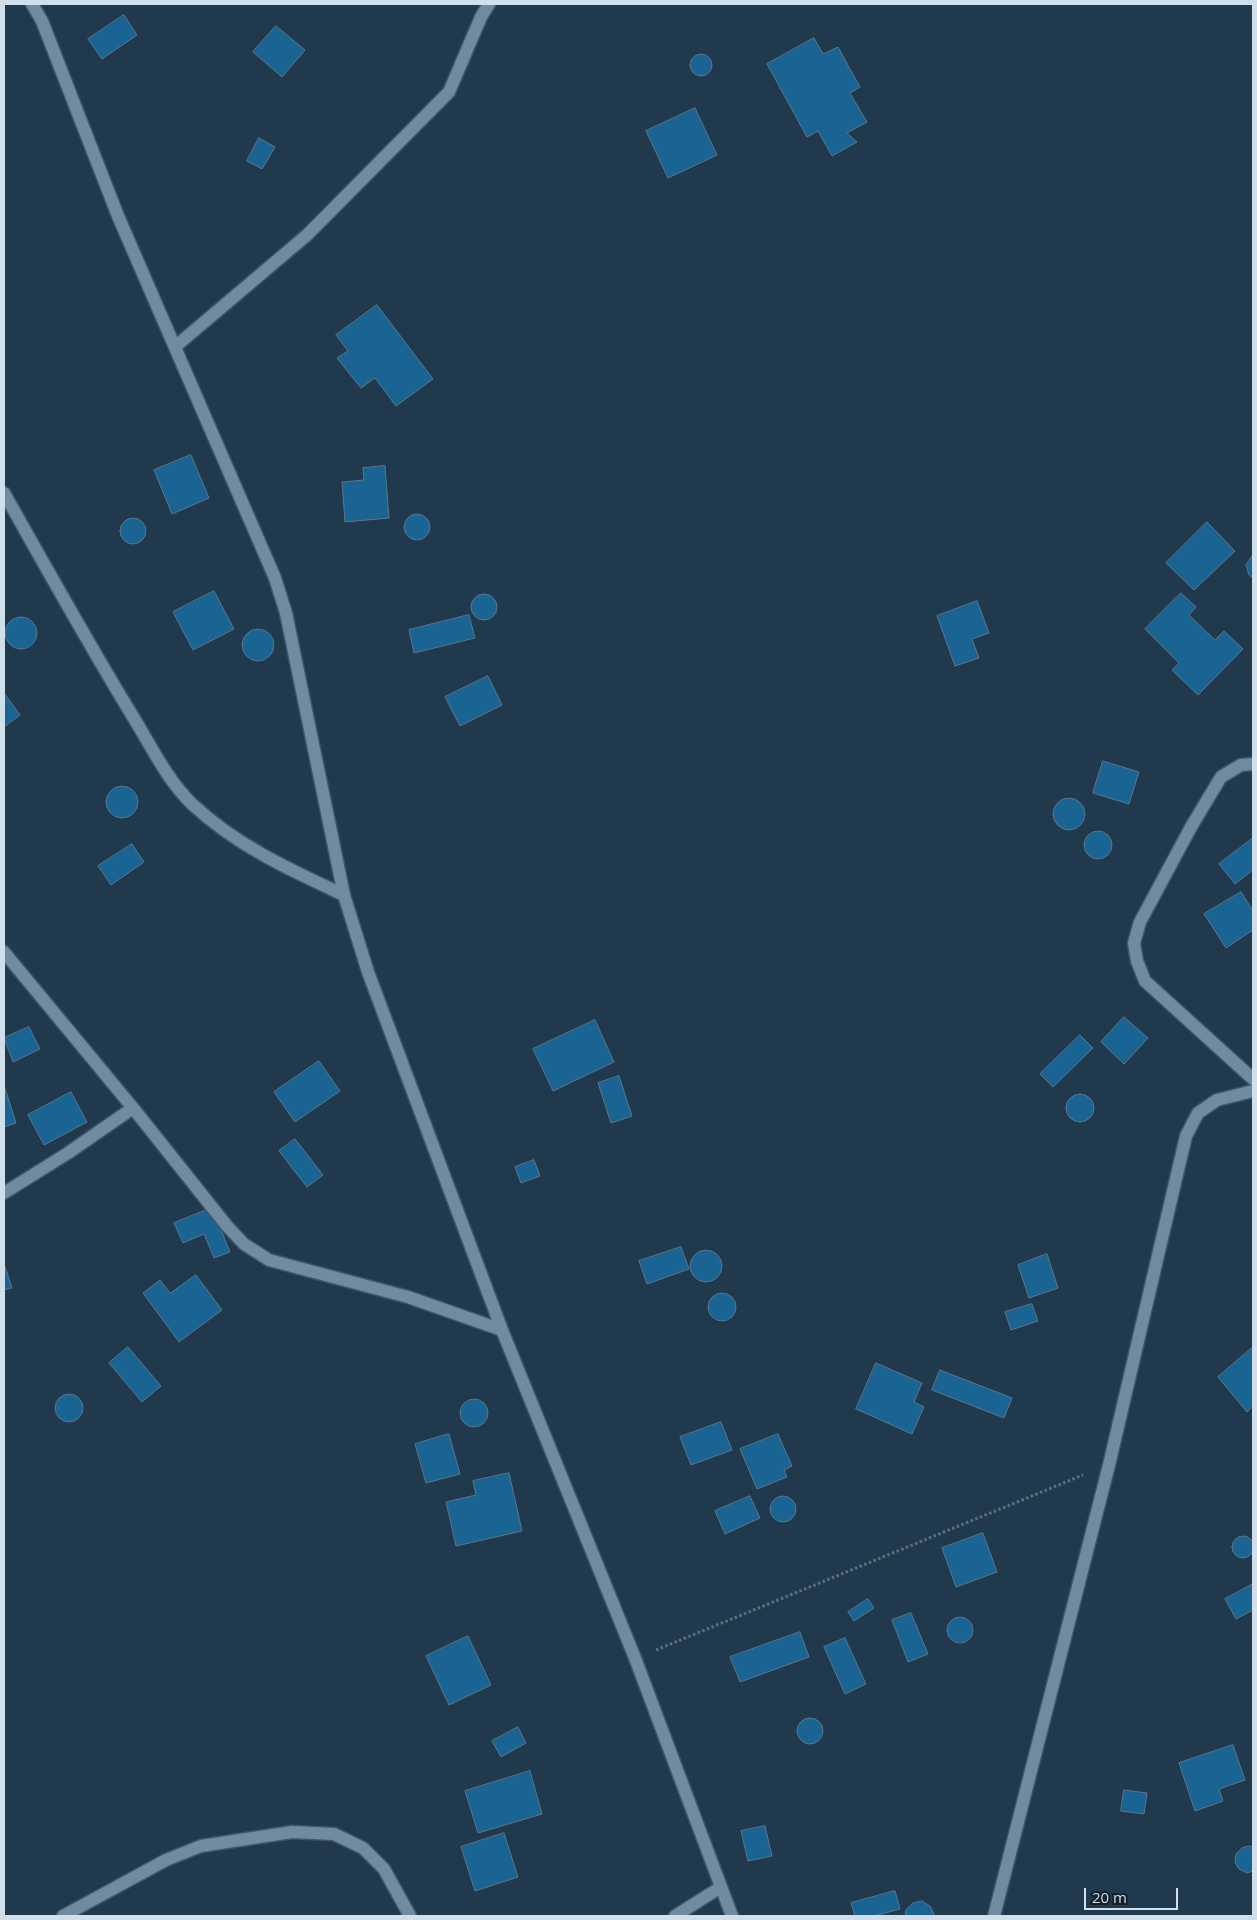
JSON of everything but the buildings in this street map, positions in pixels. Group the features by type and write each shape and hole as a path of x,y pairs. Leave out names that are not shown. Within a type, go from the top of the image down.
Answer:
{"street":[{"path":"32,4 42,21 118,216 262,546 286,613 344,896 368,972 502,1330 635,1658 732,1916"},
{"path":"176,346 307,235 449,92 481,17 489,4"},
{"path":"4,493 111,681 168,774 191,803 232,838 276,863 344,896"},
{"path":"1253,764 1241,765 1221,777 1191,826 1140,922 1134,943 1137,961 1145,980 1253,1079"},
{"path":"4,952 133,1108 227,1226 244,1244 269,1260 399,1294 502,1330"},
{"path":"994,1916 1108,1465 1186,1136 1198,1113 1217,1100 1253,1091"},
{"path":"4,1193 68,1153 133,1108"},
{"path":"63,1916 166,1860 201,1846 292,1832 334,1834 363,1848 384,1869 410,1916"},
{"path":"675,1916 721,1887"}],"path":[{"path":"635,1658 1108,1465"}]}
